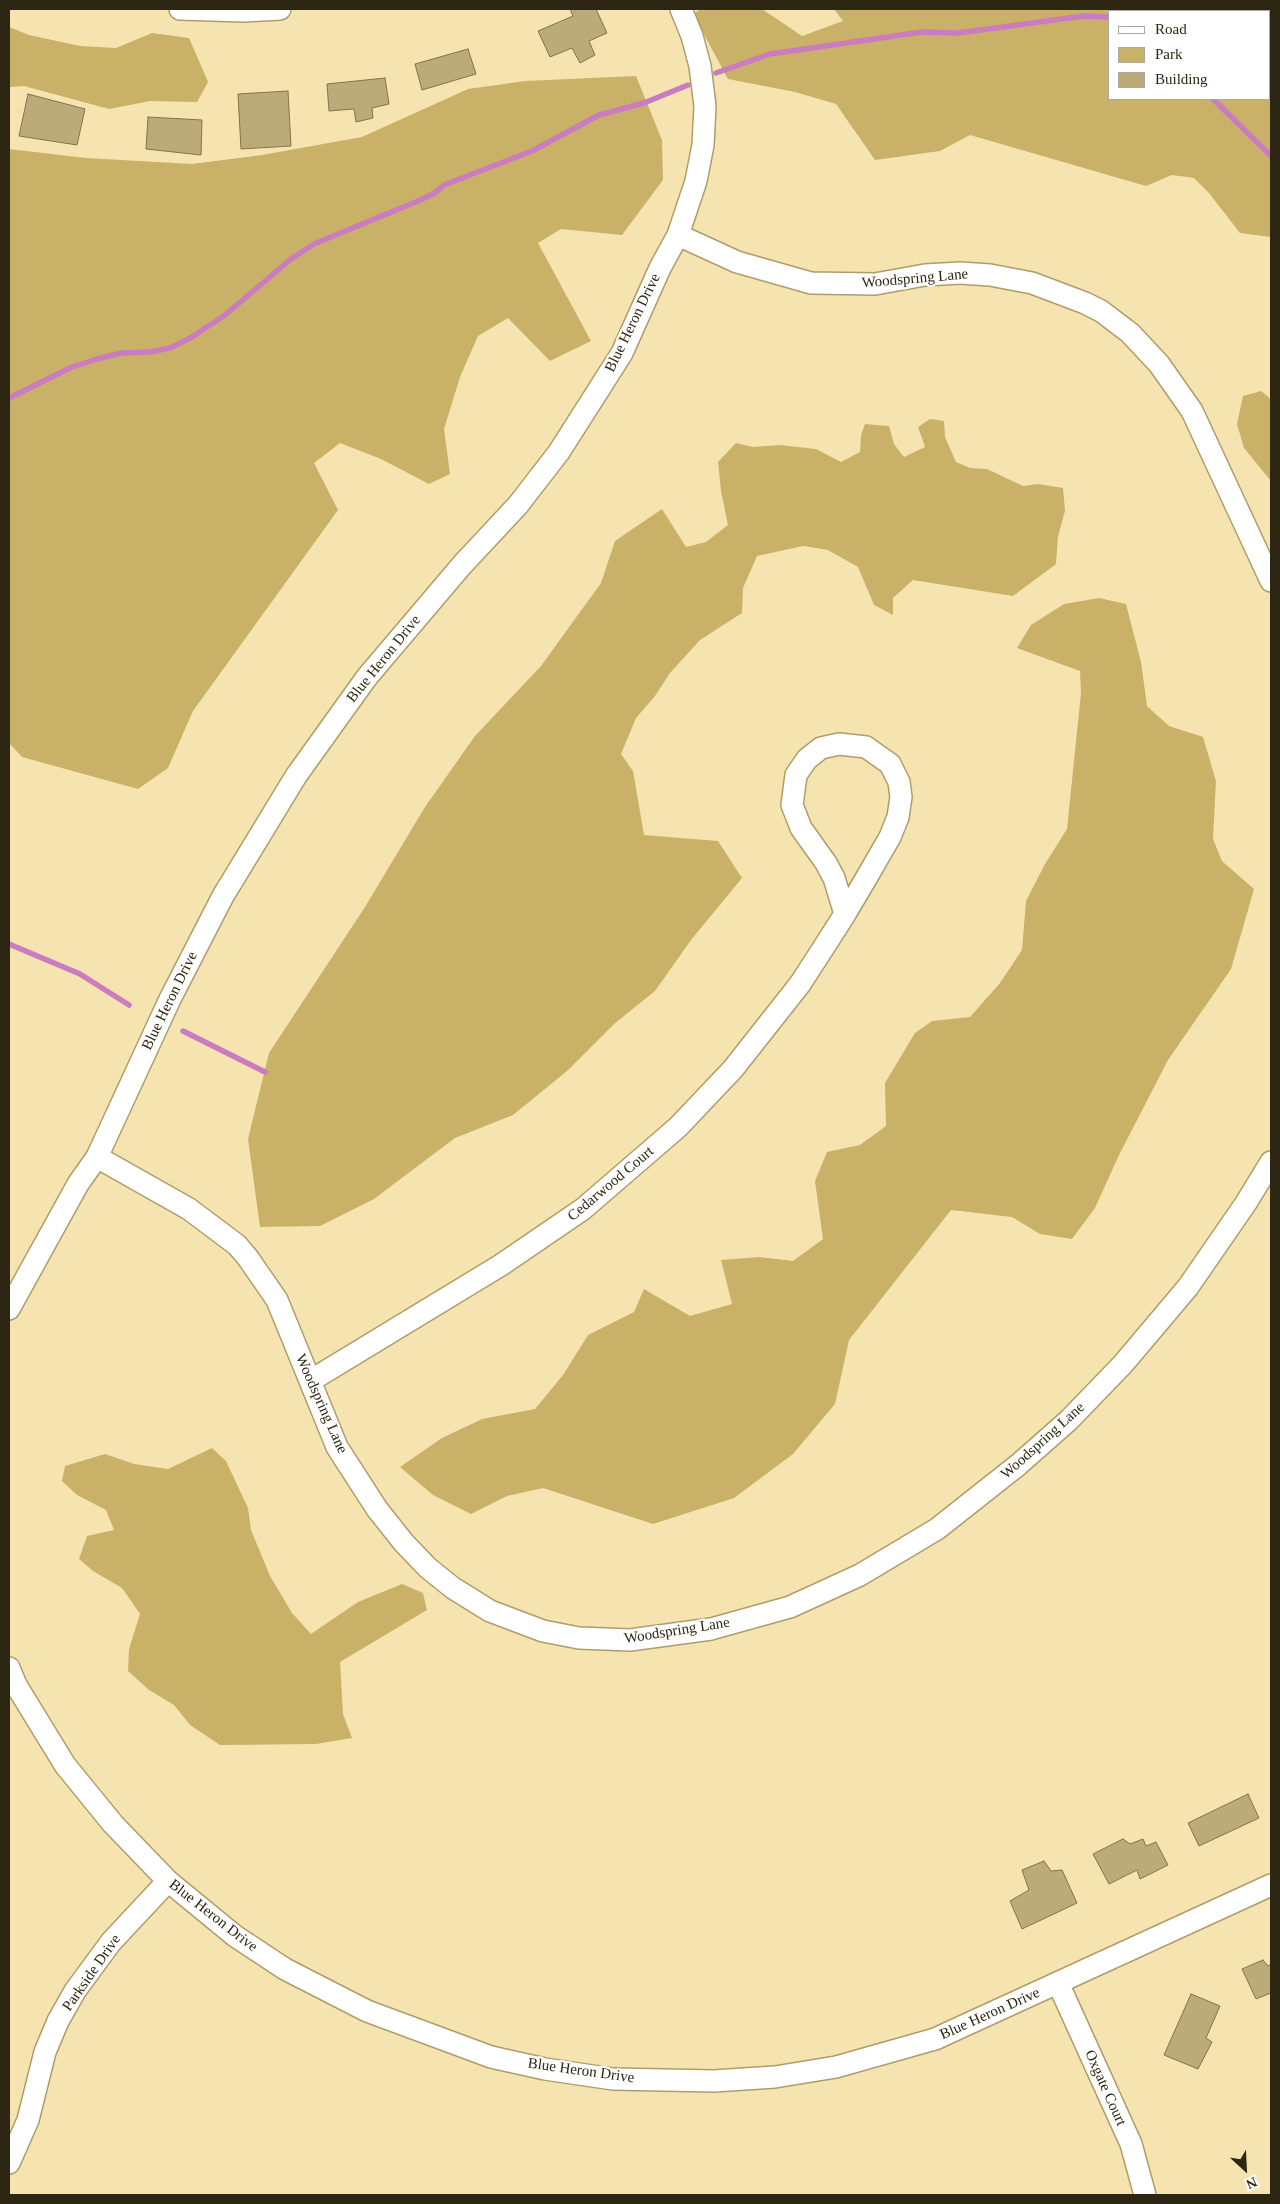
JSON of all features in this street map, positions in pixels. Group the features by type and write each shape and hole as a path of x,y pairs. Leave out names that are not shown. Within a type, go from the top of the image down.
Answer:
{"street":[{"path":"180,9 243,11 280,9"},
{"name":"Blue Heron Drive","path":"9,1309 78,1184 97,1157 170,999 210,922 296,776 367,677 462,565 518,505 559,452 622,353 660,268 678,235 696,181 703,145 705,106 700,66 692,36 681,9"},
{"name":"Woodspring Lane","path":"678,235 737,262 811,283 876,284 925,275 960,273 990,275 1032,283 1101,311 1130,333 1159,364 1192,411 1271,581"},
{"name":"Cedarwood Court","path":"310,1381 530,1246 584,1208 678,1127 733,1069 800,984 845,914 890,837 898,816 901,797 899,782 890,764 866,747 839,744 820,748 807,758 796,775 792,804 801,828 826,863 834,878 845,914"},
{"name":"Woodspring Lane","path":"97,1157 189,1209 237,1245 248,1258 277,1300 337,1447 377,1509 404,1543 428,1568 453,1588 490,1611 544,1631 579,1638 630,1640 712,1629 790,1607 860,1575 937,1529 1018,1465 1069,1420 1123,1364 1188,1287 1246,1203 1271,1162"},
{"name":"Blue Heron Drive","path":"9,1668 16,1685 65,1764 113,1824 168,1881 235,1936 285,1969 367,2011 492,2057 545,2069 613,2079 714,2081 775,2076 836,2066 935,2039 1271,1885"},
{"name":"Parkside Drive","path":"9,2163 28,2120 46,2052 58,2021 75,1991 111,1942 168,1881"},
{"name":"Oxgate Court","path":"1058,1983 1130,2144 1145,2195"}],"green space":[{"path":"701,9 762,9 802,36 843,21 834,9 1271,9 1271,237 1240,233 1209,193 1194,178 1172,175 1146,186 970,135 940,151 875,160 836,104 795,92 728,79 693,14"},
{"path":"9,27 29,35 80,46 116,48 152,33 189,38 208,82 197,102 150,101 109,109 24,86 9,87"},
{"path":"636,76 662,140 663,180 622,235 561,229 538,243 591,341 550,361 508,318 478,336 460,377 444,429 450,474 429,484 381,459 340,443 314,463 338,510 193,711 168,768 138,789 22,757 9,743 9,149 86,158 192,164 262,155 362,137 468,89 525,81"},
{"path":"1261,391 1271,399 1271,481 1244,448 1237,424 1243,396"},
{"path":"930,419 944,421 945,437 956,462 970,468 987,469 1023,486 1038,484 1063,488 1065,511 1058,536 1056,564 1013,596 913,580 893,598 893,615 874,605 858,567 828,550 803,546 757,556 743,588 742,613 700,640 670,673 655,696 636,718 621,754 633,771 644,835 718,841 742,878 691,940 655,991 614,1024 567,1071 513,1115 455,1138 374,1199 320,1226 260,1227 248,1139 269,1053 365,907 425,807 475,736 541,666 601,583 615,541 662,509 686,547 706,542 728,525 721,491 718,462 736,443 753,447 780,445 816,449 841,462 860,452 861,435 865,424 889,426 894,444 904,457 925,447 918,427"},
{"path":"1099,598 1126,604 1141,662 1147,706 1169,726 1203,737 1216,781 1213,839 1222,861 1254,889 1231,969 1168,1060 1119,1155 1095,1208 1072,1239 1040,1234 1012,1217 951,1210 849,1340 835,1404 793,1454 734,1498 653,1524 543,1488 507,1496 471,1514 433,1495 400,1467 442,1438 482,1419 535,1409 563,1375 588,1335 634,1312 644,1289 690,1316 732,1304 721,1260 759,1257 793,1261 823,1239 815,1181 827,1152 860,1145 886,1126 885,1083 915,1033 932,1021 970,1017 1000,983 1022,950 1026,901 1045,864 1067,829 1081,693 1080,671 1017,648 1031,625 1064,604"},
{"path":"212,1448 226,1461 248,1508 251,1530 270,1576 292,1613 311,1634 358,1602 402,1584 423,1593 427,1610 340,1662 343,1714 352,1738 316,1744 220,1745 190,1725 174,1705 149,1690 128,1671 129,1649 140,1614 122,1588 93,1571 79,1559 87,1536 114,1530 106,1510 77,1495 62,1481 65,1466 105,1454 134,1464 168,1469"}],"building":[{"path":"570,9 596,9 607,33 589,41 595,55 580,63 572,48 550,57 538,31 573,16"},
{"path":"468,49 476,74 422,90 415,64"},
{"path":"385,78 389,104 372,108 373,118 356,122 354,109 329,111 327,84"},
{"path":"288,91 291,146 241,149 238,94"},
{"path":"28,94 85,109 77,145 19,136"},
{"path":"148,117 202,120 201,155 146,149"},
{"path":"1248,1794 1259,1818 1199,1846 1188,1823"},
{"path":"1123,1839 1130,1844 1143,1839 1146,1846 1156,1842 1168,1865 1140,1879 1137,1870 1109,1884 1093,1854"},
{"path":"1044,1861 1051,1871 1062,1870 1077,1903 1022,1929 1010,1901 1029,1890 1022,1870"},
{"path":"1263,1960 1268,1966 1271,1964 1271,1993 1256,1999 1242,1969"},
{"path":"1191,1994 1220,2006 1206,2038 1212,2042 1198,2069 1164,2055"}],"waterway":[{"path":"716,73 770,54 922,32 958,33 1084,16 1108,17"},
{"path":"9,398 72,367 97,359 121,353 150,352 170,348 192,337 225,315 291,259 314,244 418,201 435,193 444,185 532,151 599,115 644,103 688,85"},
{"path":"1214,100 1271,156"},
{"path":"9,944 80,974 129,1005"},
{"path":"183,1031 265,1072"}]}
